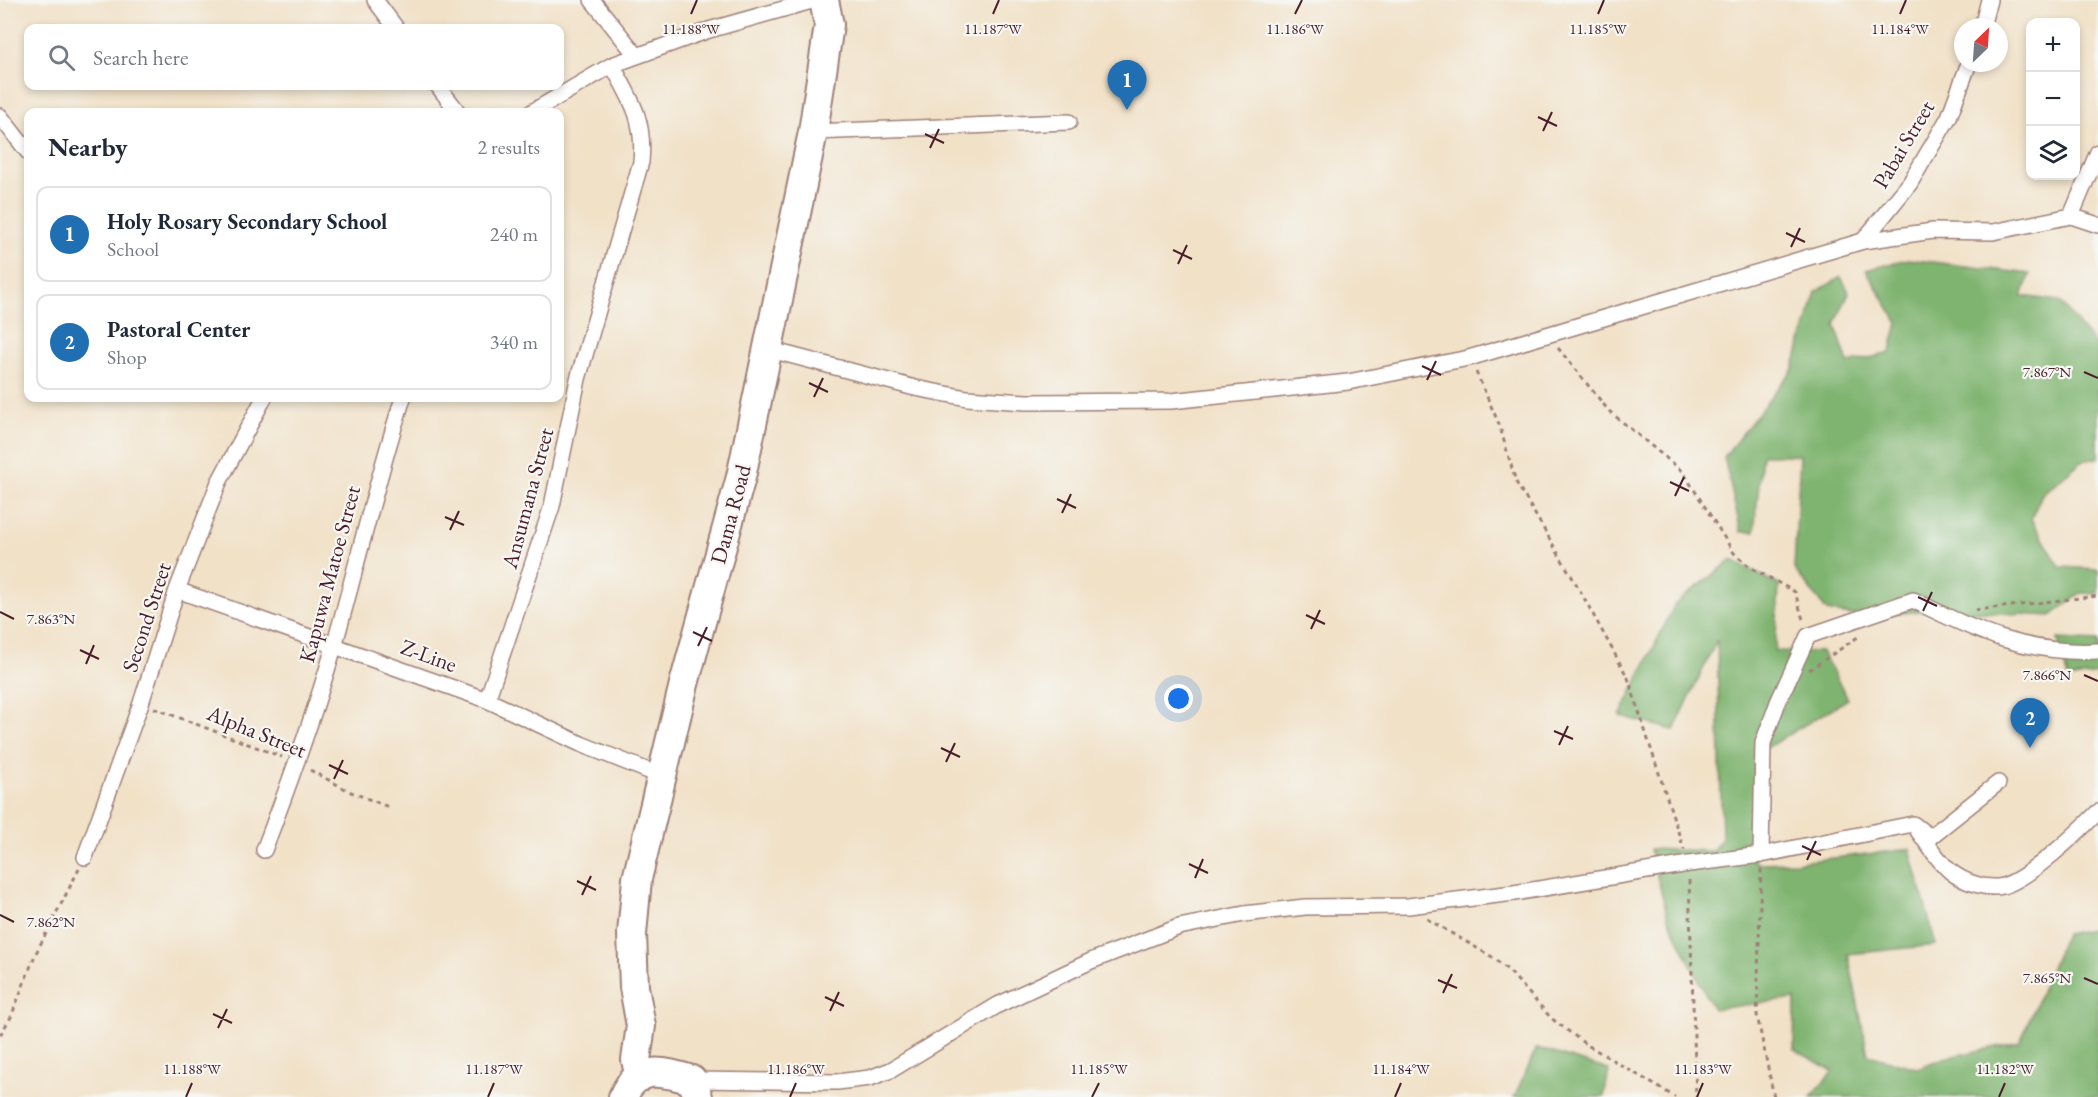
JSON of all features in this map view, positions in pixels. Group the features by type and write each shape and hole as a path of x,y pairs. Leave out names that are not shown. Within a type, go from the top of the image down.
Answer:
{"highway":[{"name":"Dama Road","path":"641,1026 634,987 632,934 637,879 661,776 741,477 813,132 829,25 824,0"},
{"path":"641,1026 687,1083"},
{"path":"631,1087 641,1026"},
{"path":"631,1087 661,1071 687,1083"}],"street":[{"path":"375,0 393,24"},
{"path":"592,0 637,56"},
{"path":"539,108 612,65 740,20 815,0"},
{"path":"1984,18 1989,0"},
{"name":"Ansumana Street","path":"487,700 552,506 578,379 641,162 643,139 637,112 612,65"},
{"name":"Pabai Street","path":"1863,241 1910,183 1948,117 1966,72"},
{"path":"441,90 455,108"},
{"path":"0,116 24,147"},
{"path":"813,132 1070,122"},
{"path":"2071,216 2098,152"},
{"path":"767,349 968,398 1026,402 1172,401 1348,382 1469,358 1863,241 1933,231 1993,231 2071,216 2098,225"},
{"name":"Second Street","path":"85,857 141,703 177,590 219,482 262,402"},
{"name":"Kapuwa Matoe Street","path":"264,850 296,763 335,644 386,449 402,402"},
{"name":"Z-Line","path":"177,590 335,644 487,700 581,744 661,776"},
{"path":"1761,855 1763,743 1778,702 1808,636 1913,600 1999,640 2037,649 2098,651"},
{"path":"687,1083 837,1082 870,1078 891,1070 998,1005 1091,961 1179,927 1244,914 1305,908 1408,906 1514,893 1689,864 1761,855 1913,824 1930,837 1998,783"},
{"path":"1913,824 1950,871 1965,880 1983,886 2000,887 2012,882 2069,841 2098,812"}],"path":[{"path":"1546,334 1609,411 1683,472 1734,553 1750,567 1795,592 1808,636"},
{"path":"1469,358 1499,424 1516,482 1628,678 1689,864 1696,1097"},
{"path":"1974,610 2031,606 2098,596"},
{"path":"1806,673 1864,633"},
{"name":"Alpha Street","path":"141,703 296,763 351,792 391,808"},
{"path":"1761,855 1757,1015 1774,1097"},
{"path":"0,1035 11,1017 35,955 85,857"},
{"path":"1408,906 1465,944 1494,958 1510,972 1551,1018 1584,1043 1675,1097"}],"green space":[{"path":"1908,259 2030,274 2022,296 2059,301 2098,348 2098,458 2082,461 2042,494 2031,519 2060,567 2098,569 2098,594 2081,593 2051,616 1933,609 1867,618 1827,611 1794,569 1800,455 1762,455 1754,532 1741,532 1724,457 1793,369 1816,292 1841,277 1849,292 1835,324 1848,363 1890,353 1898,323 1866,270"},
{"path":"1732,560 1779,585 1775,651 1822,652 1848,699 1758,753 1755,863 1799,862 1910,849 1936,945 1848,954 1868,1055 1917,1068 1944,1058 2020,1042 2065,934 2098,928 2098,1097 1811,1097 1833,1071 1794,1049 1795,999 1713,1009 1668,918 1650,849 1712,851 1722,838 1717,640 1674,730 1620,716 1675,604"},
{"path":"2058,639 2098,641 2098,674 2068,679"},
{"path":"1537,1048 1609,1070 1604,1097 1514,1097"}],"place":[{"name":"Holy Rosary Secondary School","path":"1127,110"},
{"name":"Pastoral Center","path":"2030,748"}]}
